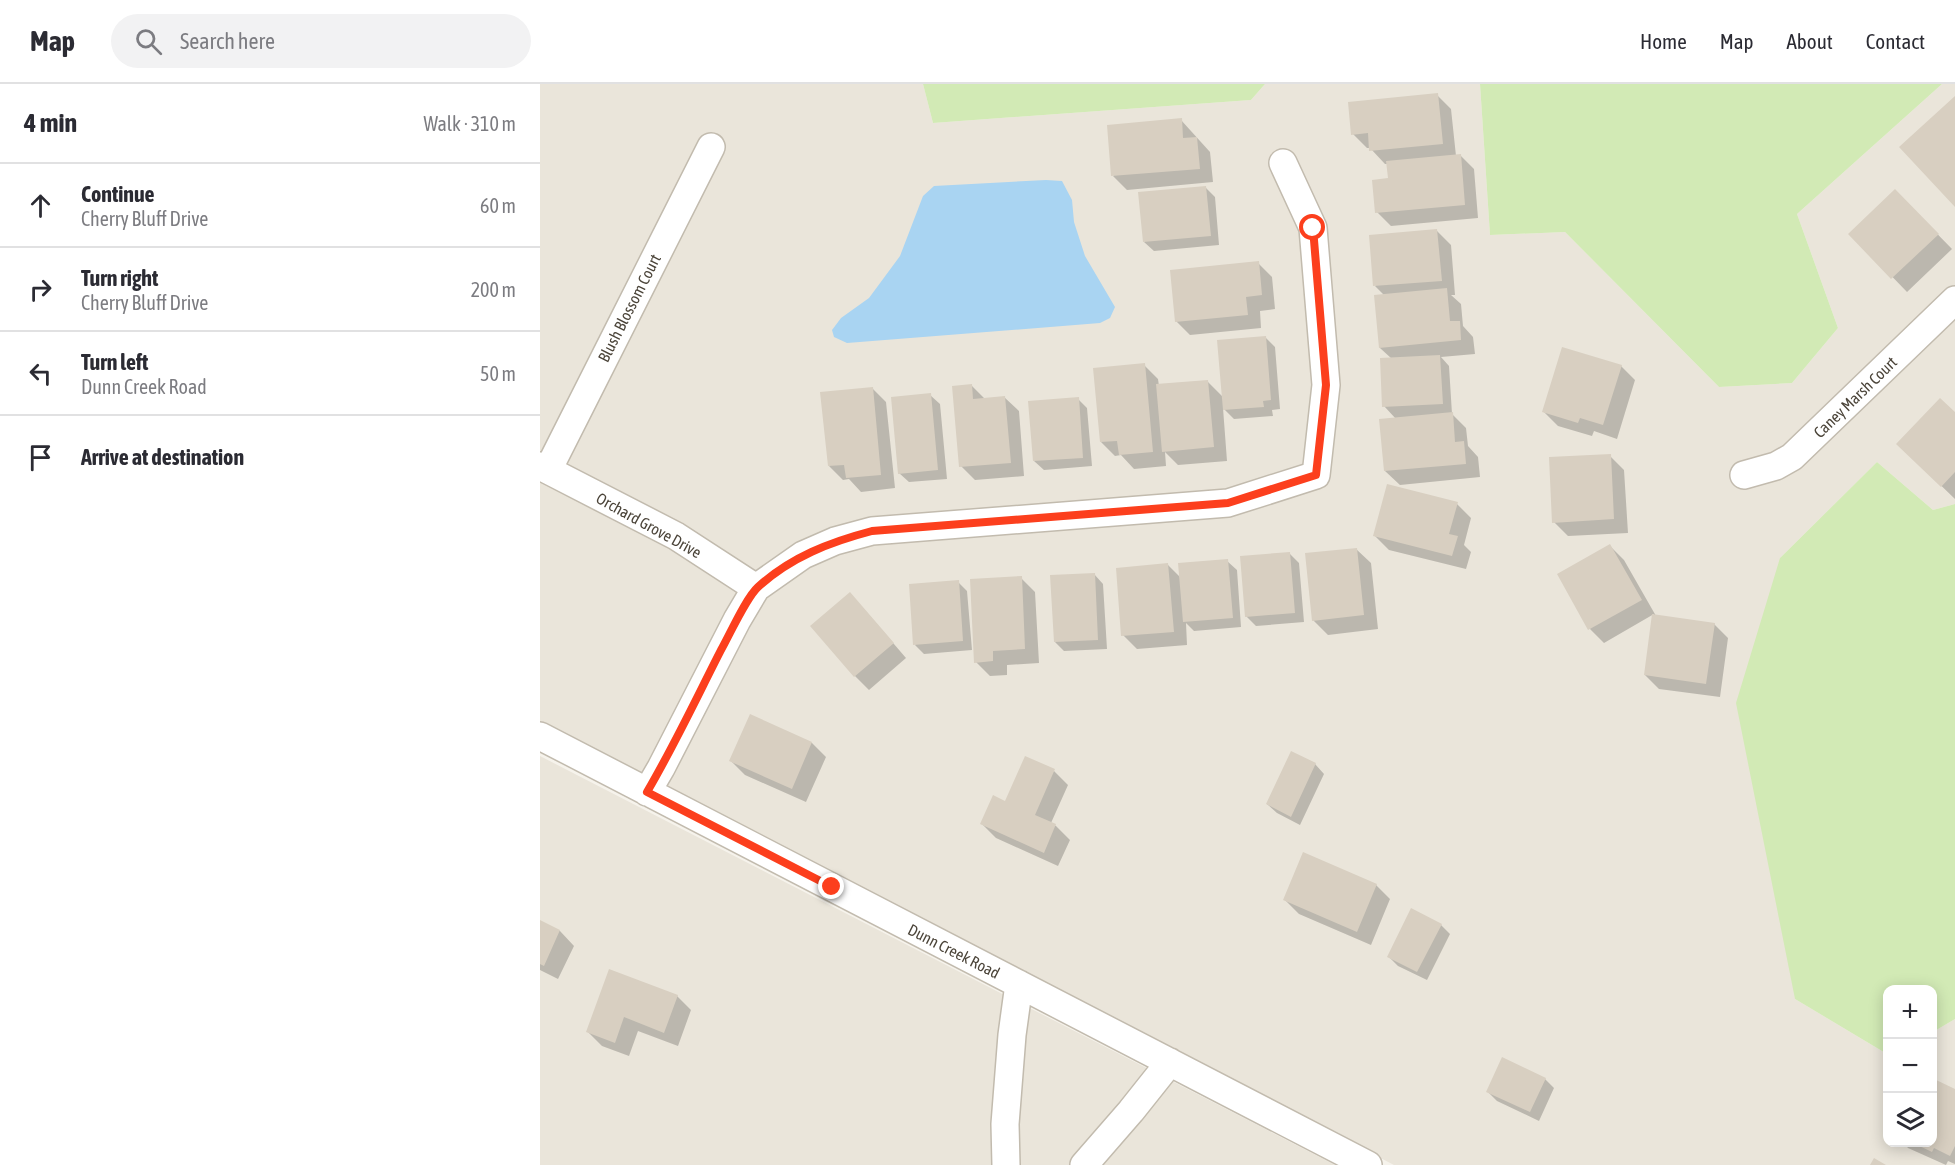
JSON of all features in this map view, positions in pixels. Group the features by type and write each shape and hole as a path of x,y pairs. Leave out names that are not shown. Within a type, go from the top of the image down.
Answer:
{"street":[{"name":"Blush Blossom Court","path":"544,468 711,147"},
{"path":"647,792 756,588 803,555 835,541 872,531 1228,503 1316,475 1326,385 1313,228 1282,163"},
{"name":"Caney Marsh Court","path":"1744,476 1776,466 1792,457 1955,300"},
{"name":"Orchard Grove Drive","path":"544,468 676,536 756,588"},
{"name":"Dunn Creek Road","path":"540,736 1368,1165"},
{"path":"1006,1165 1005,1124 1019,984"},
{"path":"1084,1165 1170,1062"}],"shaded area":[{"path":"540,84 923,84 933,123 1251,100 1265,84 1480,84 1490,235 1565,232 1719,387 1792,383 1838,328 1797,214 1942,84 1955,84 1955,504 1933,510 1877,462 1780,558 1795,999 1883,1052 1883,1147 1937,1147 1937,1030 1955,1019 1955,1165 1394,1165 540,725"},
{"path":"540,756 1335,1165 540,1165"}],"green space":[{"path":"923,84 1265,84 1251,100 933,123"},
{"path":"1480,84 1942,84 1797,214 1838,328 1792,383 1719,387 1565,232 1490,235"},
{"path":"1877,462 1933,510 1955,504 1955,1019 1937,1030 1937,985 1883,985 1883,1052 1795,999 1736,703 1780,558"}],"water":[{"path":"1062,181 1072,200 1074,222 1085,256 1115,307 1110,318 1100,323 847,343 834,337 832,330 841,318 869,298 900,256 923,196 934,186"}],"building":[{"path":"1438,93 1443,144 1369,151 1368,133 1351,135 1348,102"},
{"path":"1955,96 1955,207 1899,147"},
{"path":"1182,118 1183,138 1197,137 1200,169 1111,176 1107,125"},
{"path":"1461,154 1465,205 1375,213 1372,180 1388,178 1386,161"},
{"path":"1206,186 1211,236 1143,242 1138,192"},
{"path":"1895,189 1939,234 1891,279 1848,234"},
{"path":"1437,229 1442,281 1373,286 1369,235"},
{"path":"1259,261 1262,295 1246,297 1248,315 1175,322 1170,270"},
{"path":"1447,288 1450,321 1460,321 1461,340 1379,348 1374,295"},
{"path":"1266,336 1271,400 1263,401 1264,407 1223,410 1217,340"},
{"path":"1562,347 1622,365 1603,425 1580,418 1578,423 1542,412"},
{"path":"1440,355 1443,404 1382,407 1380,358"},
{"path":"1145,363 1153,452 1119,455 1117,441 1100,442 1093,368"},
{"path":"1208,380 1214,447 1162,452 1156,384"},
{"path":"972,384 973,399 1005,396 1011,463 959,467 952,386"},
{"path":"873,387 881,475 846,478 844,465 828,466 820,392"},
{"path":"931,393 938,470 898,474 891,397"},
{"path":"1079,397 1083,458 1033,461 1028,401"},
{"path":"1940,398 1955,412 1955,472 1941,487 1896,444"},
{"path":"1453,412 1455,442 1464,441 1466,464 1384,471 1379,419"},
{"path":"1611,454 1614,519 1552,523 1549,457"},
{"path":"1387,484 1458,502 1449,534 1458,536 1452,556 1373,536"},
{"path":"1610,544 1642,600 1588,630 1557,574"},
{"path":"1357,548 1364,615 1312,621 1305,553"},
{"path":"1290,552 1295,613 1245,617 1240,556"},
{"path":"1228,559 1233,618 1183,622 1178,563"},
{"path":"1168,563 1174,632 1121,636 1116,568"},
{"path":"1095,573 1098,640 1054,642 1050,575"},
{"path":"1022,576 1025,649 993,651 993,661 974,663 970,579"},
{"path":"959,580 963,641 913,645 909,584"},
{"path":"850,592 894,643 854,677 810,626"},
{"path":"1652,614 1715,623 1706,684 1644,675"},
{"path":"750,714 812,742 792,789 729,761"},
{"path":"1291,751 1316,763 1291,817 1266,804"},
{"path":"1025,756 1055,769 1035,815 1056,824 1044,853 980,824 993,795 1005,801"},
{"path":"1303,852 1377,884 1357,932 1283,900"},
{"path":"1411,908 1442,924 1417,972 1387,957"},
{"path":"540,920 560,930 544,966 540,964"},
{"path":"609,969 678,995 664,1033 624,1017 615,1043 586,1032"},
{"path":"1502,1057 1546,1078 1530,1112 1486,1092"},
{"path":"1937,1080 1955,1089 1955,1146 1950,1156 1934,1148 1932,1152 1922,1147 1937,1147"},
{"path":"1874,1158 1886,1165 1870,1165"}],"route":[{"path":"832,887 647,792 756,588 803,555 835,541 872,531 1228,503 1316,475 1326,385 1313,228"}]}
